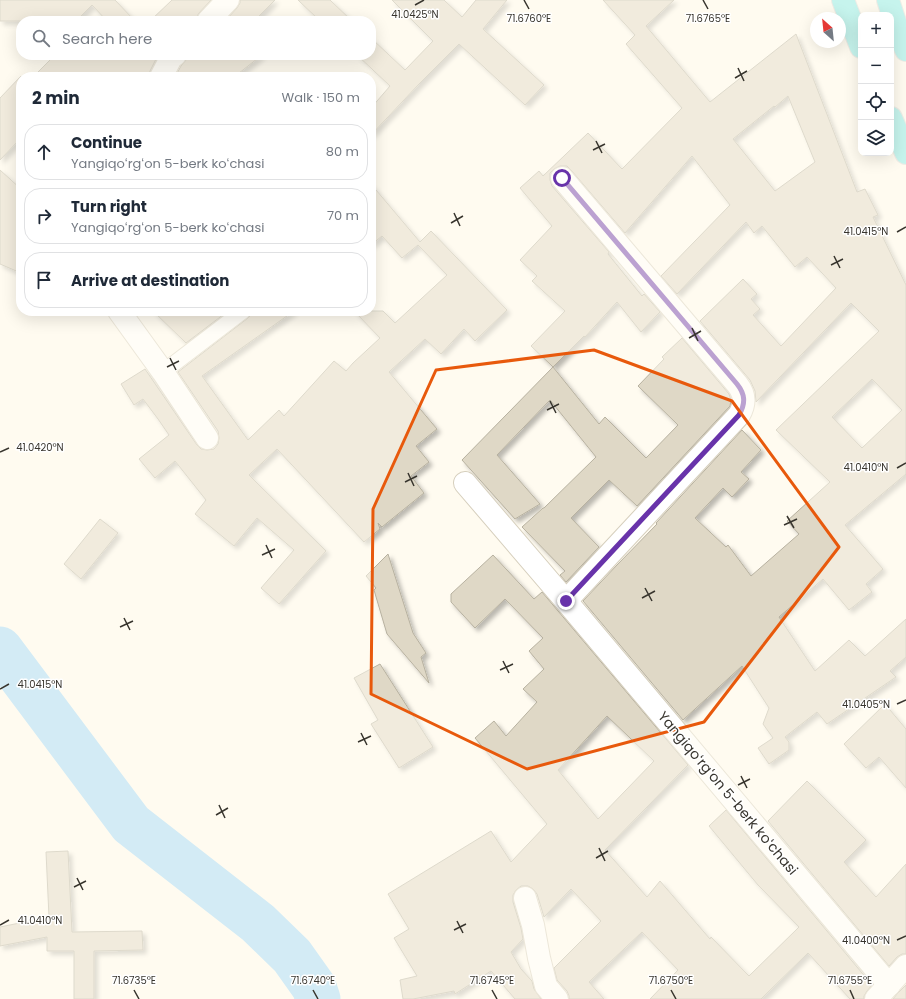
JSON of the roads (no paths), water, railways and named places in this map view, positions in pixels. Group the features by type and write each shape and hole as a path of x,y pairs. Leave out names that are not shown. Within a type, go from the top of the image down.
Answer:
{"main road":[{"path":"843,0 858,39"},
{"path":"888,0 906,50"},
{"path":"892,120 906,153"}],"street":[{"path":"213,16 228,0"},
{"path":"164,72 170,60"},
{"path":"562,178 737,384 743,394 744,401 739,415 566,601"},
{"path":"123,316 163,372 207,438"},
{"name":"Yangiqoʻrgʻon 5-berk koʻchasi","path":"465,484 566,601 883,992 906,966"},
{"path":"525,898 533,925 546,986 557,999"}],"lane":[{"path":"163,372 236,316"}],"waterway":[{"path":"0,649 131,824 258,923 292,956 314,987 318,999"}]}
